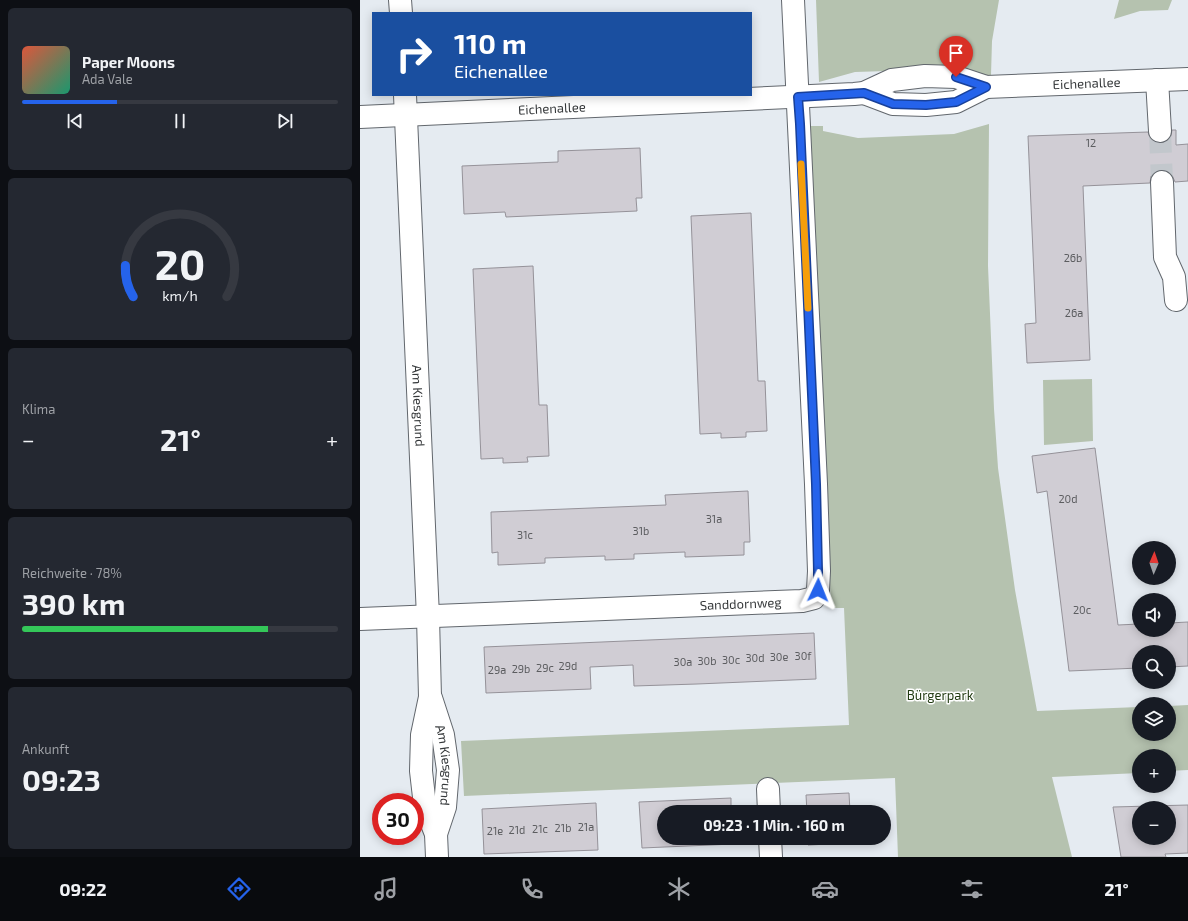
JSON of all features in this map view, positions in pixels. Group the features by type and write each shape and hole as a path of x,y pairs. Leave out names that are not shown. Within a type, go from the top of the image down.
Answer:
{"street":[{"path":"400,0 401,12"},
{"name":"Sanddornweg","path":"428,617 802,601 814,598 818,590 816,484 794,0"},
{"name":"Eichenallee","path":"360,117 405,105 798,97 864,93 892,80 925,76 956,77 986,87 1188,79"},
{"path":"1158,80 1160,131"},
{"name":"Eichenallee","path":"864,93 893,104 926,105 956,102 986,87"},
{"name":"Am Kiesgrund","path":"405,105 428,617 430,697 422,735 421,771 425,806 436,834 437,857"},
{"path":"1162,182 1165,257 1174,277 1176,300"},
{"path":"360,619 428,617"},
{"path":"768,789 769,805"},
{"path":"770,845 771,857"}],"green space":[{"path":"816,0 999,0 992,41 991,75 952,69 855,72 819,82"},
{"path":"1119,0 1172,0 1168,10 1140,11 1114,19"},
{"name":"Bürgerpark","path":"989,124 988,266 998,468 1015,590 1037,711 1132,707 1132,741 1176,741 1176,706 1188,705 1188,770 1176,771 1176,749 1132,749 1132,773 1052,777 1072,857 898,857 895,778 464,796 461,741 849,725 844,608 831,608 810,126 823,126 823,131 858,138 954,134"},
{"path":"1092,379 1093,441 1044,445 1043,380"}],"building":[{"path":"1172,130 1176,130 1176,145 1188,144 1188,181 1175,182 1172,175 1167,171 1161,170 1155,172 1151,176 1150,183 1083,186 1090,360 1027,363 1025,324 1036,323 1028,136 1148,132 1150,138 1154,142 1160,143 1167,141 1171,136"},
{"path":"640,148 642,198 636,198 637,211 506,217 505,212 464,214 462,166 558,162 558,151"},
{"path":"751,213 758,381 765,381 767,431 746,432 746,437 721,438 721,433 700,434 691,216"},
{"path":"533,266 539,405 547,405 549,456 527,457 528,462 503,463 503,458 481,459 473,269"},
{"path":"1095,448 1118,625 1132,624 1132,637 1176,637 1176,623 1188,622 1188,666 1176,667 1176,645 1132,645 1132,668 1069,671 1047,491 1037,493 1032,456"},
{"path":"748,491 750,542 744,542 744,555 685,557 685,552 634,554 634,559 605,560 605,556 545,558 545,563 498,565 498,552 492,553 491,512 666,505 665,495"},
{"path":"814,633 816,679 634,686 633,665 590,667 591,689 486,693 484,647"},
{"path":"849,793 850,805 807,805 806,795"},
{"path":"731,798 731,805 657,805 657,845 710,845 642,848 639,802"},
{"path":"596,803 598,850 484,854 482,809"},
{"path":"1176,805 1188,805 1188,853 1165,854 1166,857 1121,857 1113,807 1132,806 1132,845 1176,845"}],"tunnel":[{"path":"1160,131 1162,182"}],"slow traffic":[{"path":"801,164 808,308"}],"route":[{"path":"818,590 816,484 798,97 864,93 893,104 926,105 956,102 986,87 956,77"}]}
